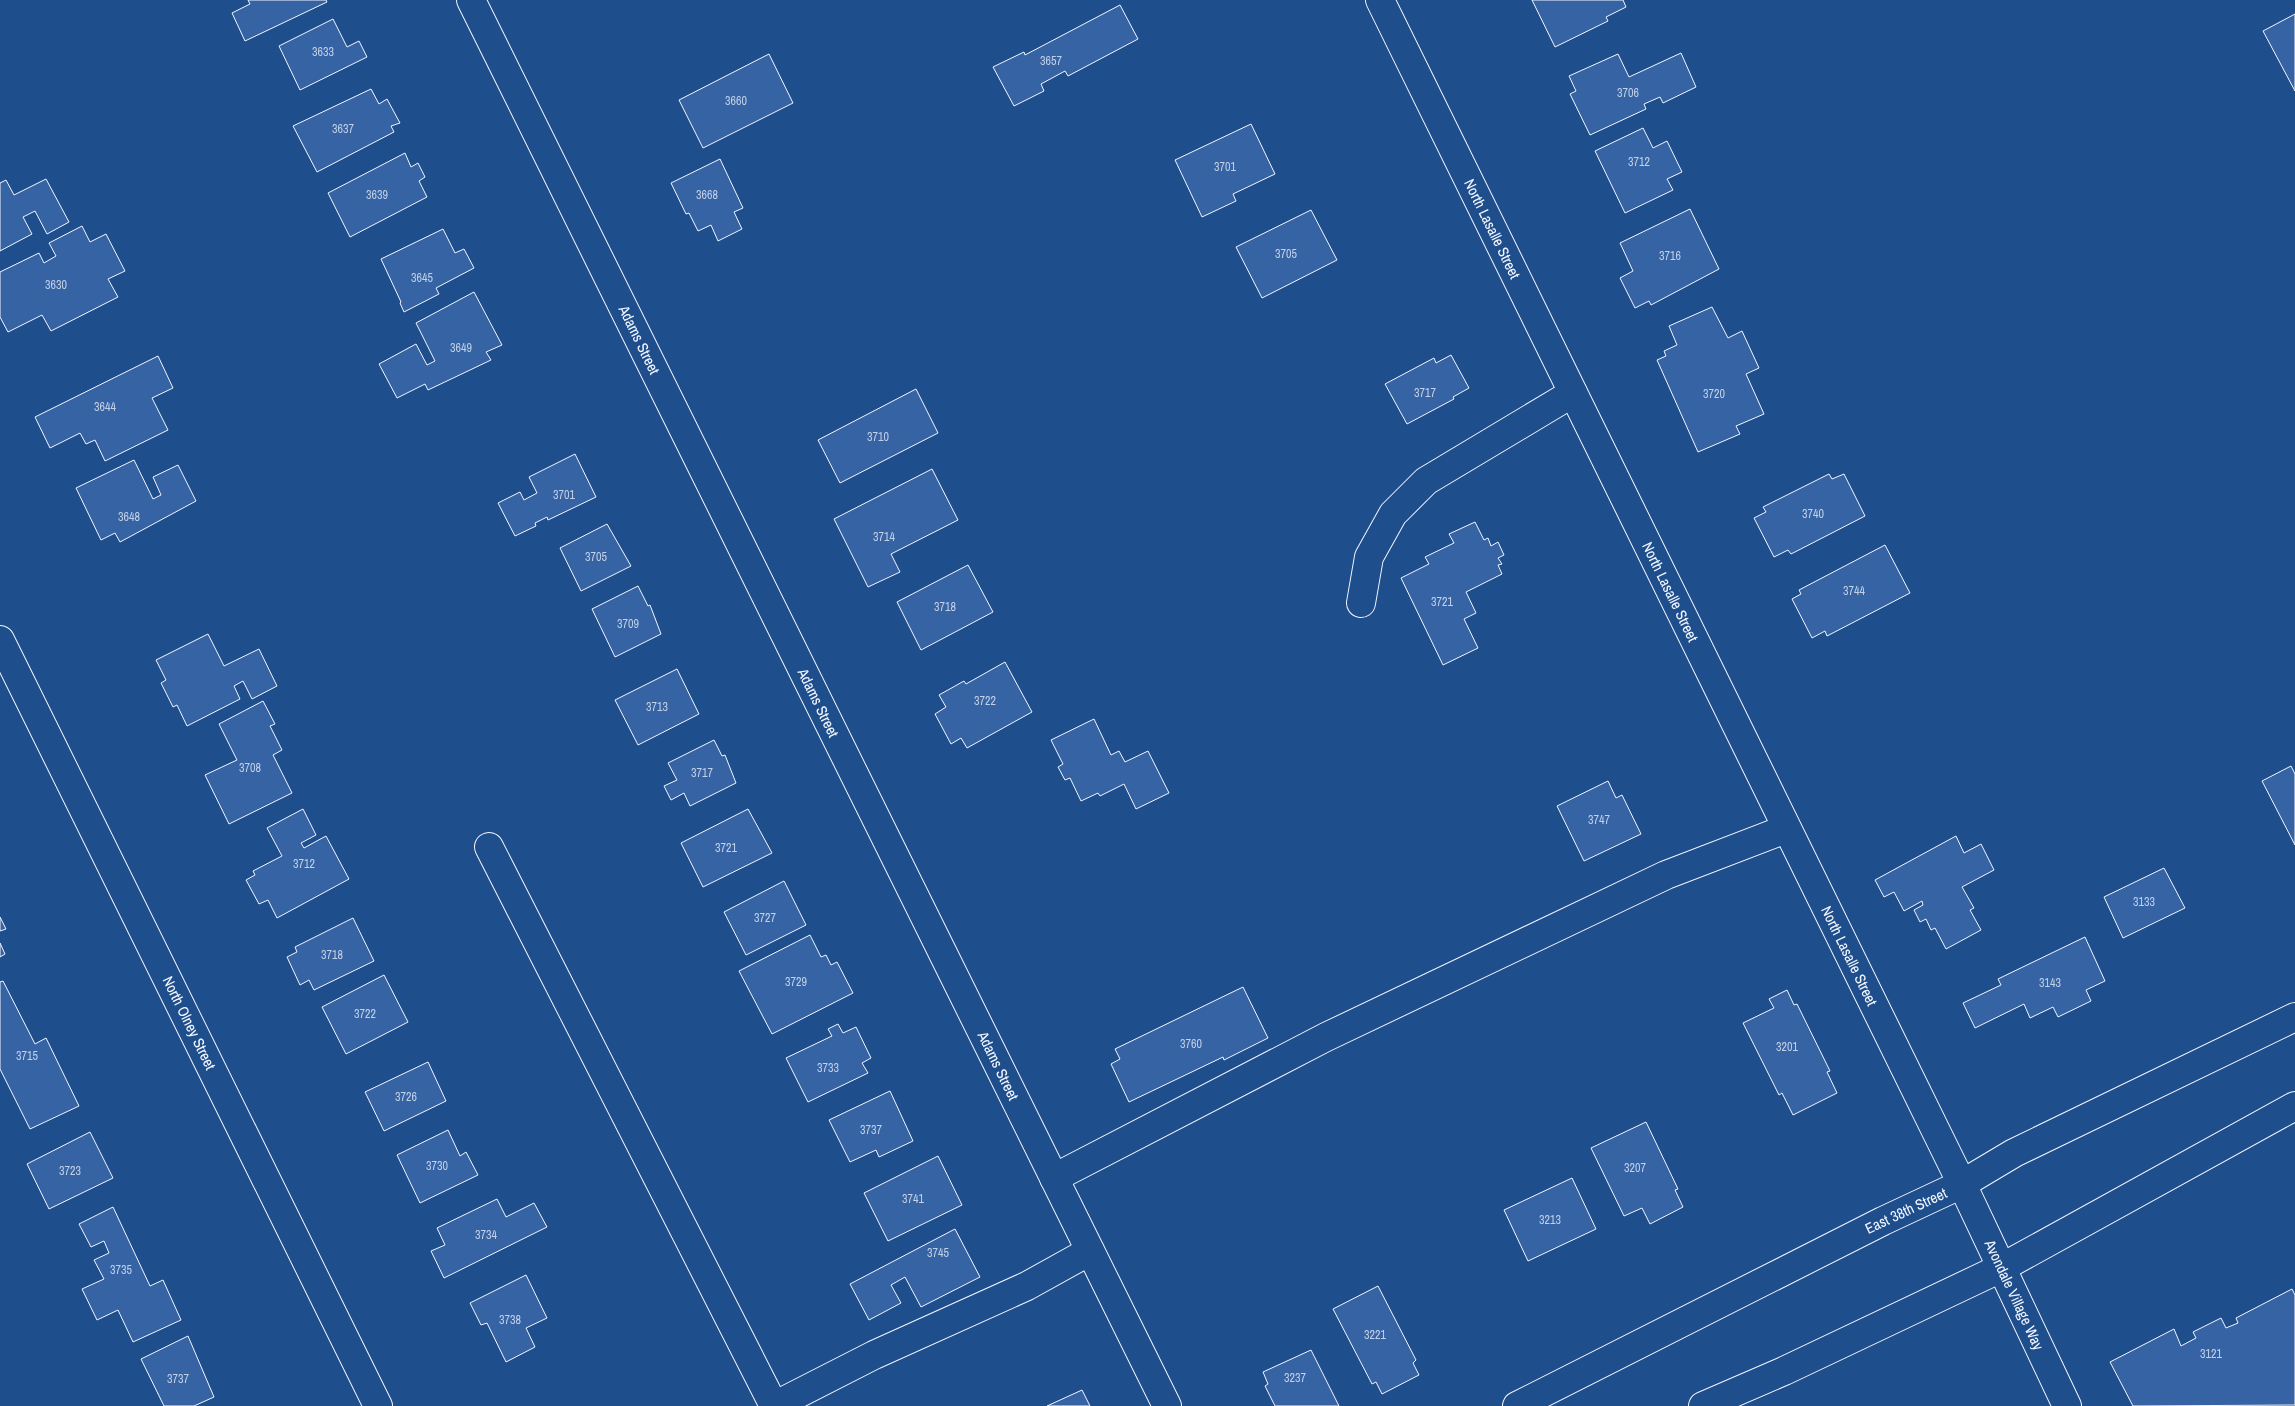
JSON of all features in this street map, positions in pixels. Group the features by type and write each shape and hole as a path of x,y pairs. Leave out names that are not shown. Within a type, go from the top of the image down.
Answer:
{"street":[{"name":"Adams Street","path":"471,0 1167,1406"},
{"name":"North Lasalle Street","path":"1380,0 1962,1184"},
{"path":"1361,603 1369,557 1393,514 1426,482 1573,393"},
{"name":"North Olney Street","path":"0,640 378,1406"},
{"path":"1054,1178 1326,1037 1585,913 1666,875 1786,829"},
{"path":"489,847 774,1406 874,1355 1026,1286 1090,1251"},
{"name":"East 38th Street","path":"1517,1406 1883,1221 1962,1184 2014,1153 2295,1017"},
{"path":"1703,1406 1784,1371 2001,1268 2295,1106"},
{"name":"Avondale Village Way","path":"1962,1184 2067,1406"}],"building":[{"path":"248,0 326,0 327,2 245,41 232,13 250,4"},
{"path":"1532,0 1623,0 1626,7 1606,17 1608,21 1555,47"},
{"path":"1120,5 1138,39 1068,76 1065,71 1041,84 1044,91 1014,106 993,67 1024,52 1025,55"},
{"path":"2295,14 2295,91 2263,31"},
{"path":"333,19 347,47 359,41 367,57 300,90 279,46"},
{"path":"1681,53 1696,87 1663,103 1660,97 1644,104 1646,109 1590,135 1570,94 1576,91 1569,76 1618,54 1629,77"},
{"path":"769,54 793,103 703,148 679,100"},
{"path":"371,89 379,104 387,99 400,123 391,126 394,132 317,172 293,126"},
{"path":"1251,124 1275,174 1233,194 1236,201 1202,217 1175,160"},
{"path":"1643,128 1653,148 1667,141 1682,172 1667,179 1673,190 1625,213 1595,151"},
{"path":"405,153 411,167 418,163 425,177 419,181 427,197 350,237 328,193"},
{"path":"720,159 743,208 734,212 742,229 718,241 711,225 698,231 689,213 686,214 671,183"},
{"path":"46,179 69,222 47,234 35,211 23,217 32,234 0,251 0,183 6,180 14,195"},
{"path":"1690,209 1719,269 1651,305 1649,301 1635,308 1620,278 1633,271 1620,243"},
{"path":"1311,210 1337,260 1262,298 1236,247"},
{"path":"82,226 90,242 106,234 125,271 108,279 118,297 51,331 42,315 8,332 0,317 0,272 39,253 44,263 56,256 49,243"},
{"path":"443,229 455,253 464,249 474,268 436,288 439,294 404,312 381,259"},
{"path":"474,292 502,345 486,352 491,360 428,390 425,384 397,398 379,364 416,344 427,365 435,361 416,323"},
{"path":"1712,307 1728,338 1742,331 1759,368 1746,374 1764,414 1736,426 1740,434 1698,452 1657,360 1666,356 1664,351 1677,345 1669,326"},
{"path":"1451,355 1469,388 1453,397 1454,399 1407,424 1385,384 1434,358 1436,363"},
{"path":"158,356 173,388 152,398 168,430 105,461 95,440 86,444 80,433 50,448 35,417"},
{"path":"916,389 938,433 840,483 818,440"},
{"path":"575,454 596,497 548,520 547,517 535,523 536,526 515,536 498,503 520,492 524,500 537,493 529,477"},
{"path":"134,460 153,499 161,495 153,477 178,465 196,501 120,542 115,533 101,540 76,488"},
{"path":"932,469 958,520 891,554 900,572 868,587 834,519"},
{"path":"1829,474 1832,479 1844,474 1865,516 1791,554 1788,550 1774,557 1754,518 1766,512 1763,507"},
{"path":"1475,522 1484,540 1488,538 1491,546 1498,542 1504,555 1498,558 1502,564 1498,565 1502,574 1466,592 1476,613 1464,619 1478,648 1443,665 1401,578 1429,564 1425,557 1454,543 1449,534"},
{"path":"607,524 631,566 581,591 560,548"},
{"path":"1885,545 1910,593 1827,636 1825,631 1812,638 1792,599 1801,594 1799,590"},
{"path":"968,565 993,612 921,650 897,602"},
{"path":"638,586 648,606 650,605 661,634 615,657 592,609"},
{"path":"208,634 224,666 259,649 277,686 252,699 243,681 234,686 240,699 187,726 177,705 173,707 161,683 166,680 156,660"},
{"path":"1005,662 1032,712 967,748 961,738 951,744 935,714 946,707 939,695 964,681 966,684"},
{"path":"677,669 699,714 638,745 615,700"},
{"path":"263,701 275,724 270,726 282,750 273,755 292,793 229,824 205,775 237,760 219,724"},
{"path":"1094,719 1111,755 1119,751 1125,762 1148,751 1169,793 1136,809 1124,784 1100,796 1098,793 1081,801 1070,778 1065,780 1058,767 1063,764 1051,740"},
{"path":"714,740 722,756 725,755 736,783 690,806 684,793 671,800 664,786 677,780 668,763"},
{"path":"2291,766 2295,774 2295,845 2262,781"},
{"path":"1608,781 1616,798 1622,795 1641,834 1584,861 1557,806"},
{"path":"303,809 316,835 301,843 304,848 326,836 349,879 277,918 268,900 259,904 246,880 255,875 253,871 282,856 267,828"},
{"path":"748,809 772,853 703,887 681,843"},
{"path":"1956,836 1964,853 1981,844 1994,870 1962,887 1974,908 1970,910 1981,930 1946,949 1935,928 1931,930 1926,919 1920,922 1914,910 1923,905 1922,901 1904,911 1894,892 1884,897 1875,880"},
{"path":"2164,868 2185,908 2123,938 2104,897"},
{"path":"784,881 806,925 746,955 724,912"},
{"path":"0,917 6,929 0,931"},
{"path":"353,918 374,961 314,990 309,980 300,985 287,957 297,952 295,947"},
{"path":"810,935 821,957 826,955 831,965 837,962 853,993 772,1034 739,971"},
{"path":"2085,937 2105,981 2086,990 2091,1001 2058,1017 2053,1007 2030,1018 2024,1004 1975,1028 1963,1003 2001,985 1998,979"},
{"path":"0,943 5,954 0,957"},
{"path":"384,975 408,1022 346,1054 322,1007"},
{"path":"3,981 35,1044 46,1038 79,1106 30,1129 0,1069 0,982"},
{"path":"1243,987 1268,1038 1224,1060 1223,1057 1129,1102 1111,1064 1120,1059 1115,1049"},
{"path":"1787,990 1794,1005 1797,1004 1830,1071 1827,1072 1837,1093 1793,1115 1782,1093 1779,1095 1743,1023 1774,1008 1769,999"},
{"path":"838,1024 843,1033 856,1027 871,1058 862,1063 868,1073 808,1102 786,1058 832,1036 828,1029"},
{"path":"428,1062 446,1101 384,1131 365,1092"},
{"path":"890,1091 913,1141 879,1157 876,1150 850,1162 829,1120"},
{"path":"1646,1122 1678,1189 1675,1190 1683,1207 1650,1224 1642,1208 1624,1216 1591,1148"},
{"path":"448,1130 460,1156 466,1152 478,1175 420,1203 397,1155"},
{"path":"90,1132 113,1178 49,1209 27,1164"},
{"path":"938,1156 962,1205 888,1241 864,1193"},
{"path":"1572,1178 1596,1229 1528,1261 1504,1210"},
{"path":"497,1199 506,1217 534,1203 547,1227 444,1278 431,1251 445,1245 437,1228"},
{"path":"113,1207 150,1286 163,1280 181,1320 133,1342 118,1310 97,1320 82,1289 104,1279 94,1260 109,1253 104,1241 91,1247 79,1224"},
{"path":"955,1229 980,1277 921,1307 905,1277 891,1285 901,1303 869,1320 850,1284"},
{"path":"526,1275 547,1318 526,1328 535,1347 506,1362 487,1323 481,1325 470,1303"},
{"path":"1378,1286 1416,1360 1413,1363 1419,1375 1382,1394 1376,1382 1372,1384 1333,1309"},
{"path":"2292,1289 2295,1295 2295,1405 2133,1406 2110,1362 2174,1329 2181,1346 2196,1338 2193,1332 2221,1318 2226,1328 2238,1323 2236,1318"},
{"path":"188,1336 214,1397 194,1406 164,1406 141,1359"},
{"path":"1311,1350 1339,1406 1275,1406 1265,1386 1268,1384 1263,1372"},
{"path":"1082,1390 1090,1406 1047,1406"}]}
